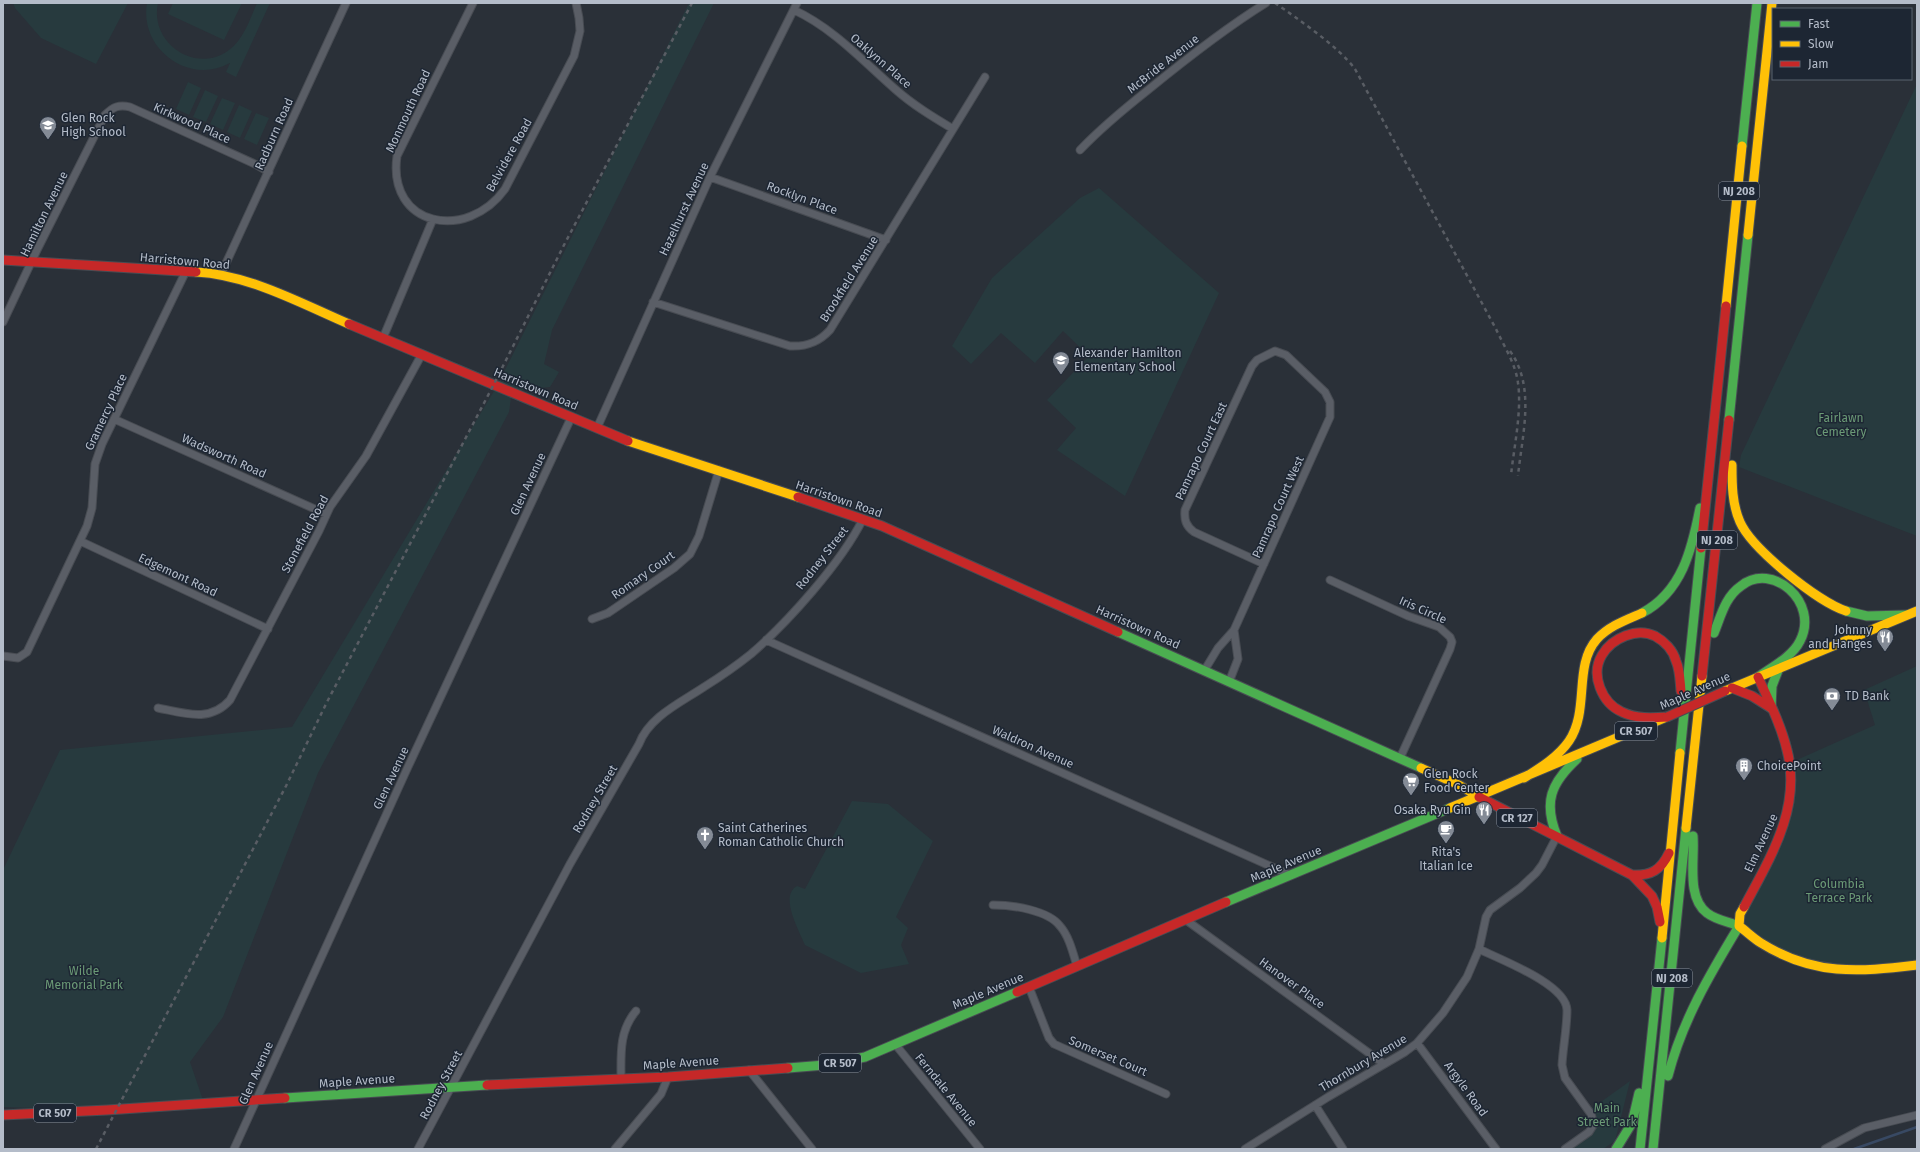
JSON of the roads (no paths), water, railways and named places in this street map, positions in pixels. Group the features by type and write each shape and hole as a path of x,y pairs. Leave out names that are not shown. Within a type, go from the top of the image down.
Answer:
{"main road":[{"name":"NJ 208","path":"1640,1149 1757,3"},
{"name":"NJ 208","path":"1654,1147 1690,811 1772,3"},
{"name":"Harristown Road","path":"3,260 221,274 250,282 638,445 719,470 863,519 924,544 1459,785 1479,797 1632,875 1643,883 1654,897 1658,905 1661,942"},
{"path":"1736,356 1732,478 1735,506 1745,530 1762,550 1822,598 1843,611 1868,616 1906,615"},
{"path":"1524,778 1558,755 1571,739 1580,715 1586,659 1591,647 1598,637 1618,623 1656,605 1671,590 1677,580 1687,556 1696,527 1715,426"},
{"path":"1699,723 1712,642 1723,606 1733,590 1742,584 1761,578 1780,582 1796,595 1803,608 1805,623 1802,637 1794,649 1758,677"},
{"name":"Maple Avenue","path":"3,1115 256,1100 452,1086 668,1077 825,1065 865,1057 1290,875 1584,753 1779,668 1917,611"},
{"path":"1667,717 1628,715 1611,706 1605,700 1598,681 1599,662 1605,650 1615,640 1633,632 1643,632 1654,634 1664,640 1671,647 1680,667 1682,748"},
{"path":"1729,690 1752,696 1771,708 1772,686 1779,668"},
{"name":"Elm Avenue","path":"1739,926 1740,914 1785,824 1792,796 1790,763 1771,708 1758,677"},
{"path":"1557,836 1549,818 1548,809 1553,789 1562,773 1584,753"},
{"path":"1690,811 1698,901 1707,912 1739,926 1762,943 1796,959 1813,964 1862,971 1917,964"},
{"path":"1632,875 1648,876 1655,873 1665,861 1672,843"},
{"path":"1654,1147 1670,1064 1679,1036 1722,951 1739,926"},
{"path":"1616,1149 1632,1122 1651,1041"}],"street":[{"name":"Radburn Road","path":"221,274 346,3"},
{"name":"Monmouth Road","path":"433,219 417,211 402,194 396,176 397,156 473,3"},
{"name":"Belvidere Road","path":"433,219 445,221 470,218 490,207 505,189 574,56 580,32 580,18 576,3"},
{"name":"Hazelhurst Avenue","path":"597,428 710,176 797,3"},
{"name":"McBride Avenue","path":"1080,150 1110,121 1173,69 1228,28 1266,3"},
{"name":"Oaklynn Place","path":"794,10 817,23 835,36 911,102 953,129"},
{"name":"Brookfield Avenue","path":"653,302 786,345 799,347 817,342 830,330 985,77"},
{"name":"Kirkwood Place","path":"105,116 111,109 117,106 130,107 258,165 269,172"},
{"name":"Hamilton Avenue","path":"3,322 105,116"},
{"name":"Rocklyn Place","path":"710,176 886,240"},
{"path":"383,338 433,219"},
{"name":"Gramercy Place","path":"3,656 18,658 27,652 80,541 92,508 95,464 102,444 186,271"},
{"name":"Pamrapo Court East","path":"1264,564 1194,532 1186,523 1185,510 1252,366 1269,353 1275,351 1286,355"},
{"name":"Stonefield Road","path":"158,708 201,715 217,711 230,700 268,629 326,514 366,456 422,354"},
{"name":"Pamrapo Court West","path":"1204,671 1218,648 1234,630 1330,417 1330,402 1325,392 1286,355"},
{"name":"Glen Avenue","path":"234,1149 404,776 572,418"},
{"name":"Wadsworth Road","path":"114,419 326,514"},
{"name":"Romary Court","path":"592,619 608,613 674,568 690,554 699,536 719,470"},
{"name":"Rodney Street","path":"418,1149 570,864 639,744 642,736 659,717 725,674 766,640 789,617 828,572 863,519"},
{"name":"Edgemont Road","path":"80,541 268,629"},
{"name":"Iris Circle","path":"1330,580 1408,616 1439,627 1450,637 1452,642 1400,758"},
{"path":"1229,682 1238,659 1234,630"},
{"name":"Waldron Avenue","path":"766,640 1290,875"},
{"name":"Thornbury Avenue","path":"1245,1149 1315,1105 1405,1052 1417,1043 1456,995 1467,977 1479,949 1486,917 1490,910 1536,873 1542,865 1557,836"},
{"path":"993,905 1011,905 1038,913 1056,922 1065,934 1078,966"},
{"name":"Hanover Place","path":"1186,920 1384,1064"},
{"path":"1479,949 1550,985 1560,993 1567,1009 1562,1065 1563,1072 1593,1119 1592,1129 1565,1149"},
{"name":"Somerset Court","path":"1029,987 1049,1038 1054,1044 1166,1094"},
{"path":"622,1078 621,1046 623,1034 631,1017 636,1011"},
{"name":"Argyle Road","path":"1417,1043 1496,1149"},
{"name":"Ferndale Avenue","path":"894,1044 980,1149"},
{"path":"749,1070 812,1149"},
{"path":"615,1149 661,1094 668,1077"},
{"path":"1315,1105 1343,1149"},
{"path":"1825,1149 1864,1128 1917,1115"}],"waterway":[{"path":"1854,1149 1917,1127"}],"railway":[{"path":"96,1149 286,786 327,702 494,384 564,245 692,3"},
{"path":"1275,3 1329,43 1355,69 1496,329 1515,369 1518,383 1519,405 1511,475"},
{"path":"1510,351 1518,365 1523,380 1525,396 1524,428 1518,476"}],"place":[{"name":"Glen Rock High School","path":"48,140"},
{"name":"Alexander Hamilton Elementary School","path":"1061,375"},
{"name":"Johnny and Hanges","path":"1885,652"},
{"name":"TD Bank","path":"1832,711"},
{"name":"ChoicePoint","path":"1744,781"},
{"name":"Glen Rock Food Center","path":"1411,796"},
{"name":"Osaka Ryu Gin","path":"1484,825"},
{"name":"Rita's Italian Ice","path":"1446,844"},
{"name":"Saint Catherines Roman Catholic Church","path":"705,850"}],"park label":[{"name":"Fairlawn Cemetery","path":"1841,425"},
{"name":"Columbia Terrace Park","path":"1839,891"},
{"name":"Wilde Memorial Park","path":"84,978"},
{"name":"Main Street Park","path":"1607,1115"}]}
